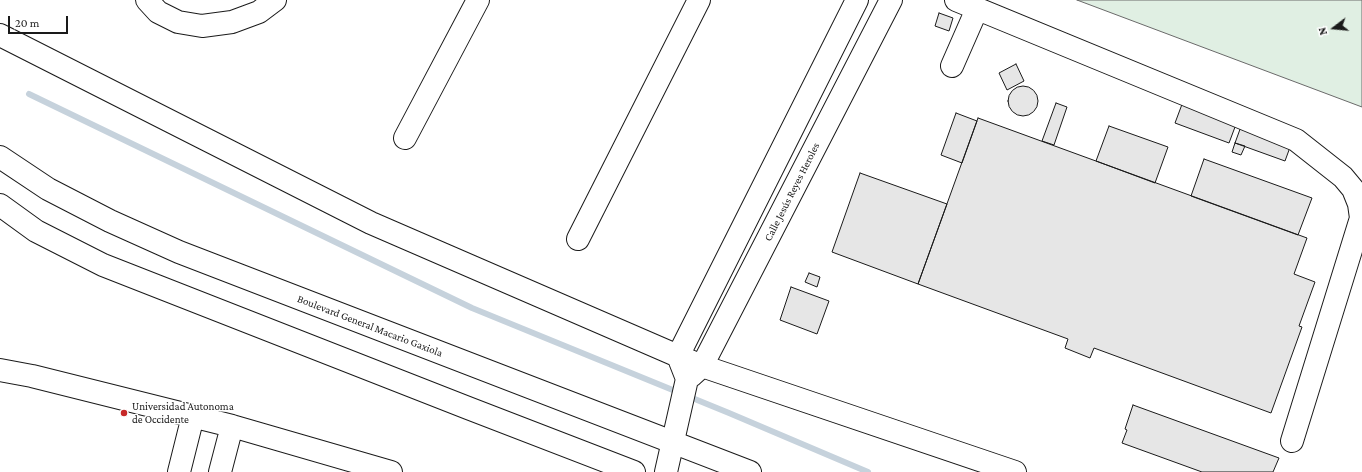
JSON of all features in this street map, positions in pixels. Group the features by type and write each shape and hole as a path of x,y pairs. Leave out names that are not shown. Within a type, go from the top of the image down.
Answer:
{"main road":[{"path":"147,0 158,12 178,22 202,26 232,22 259,12 275,0"},
{"path":"405,138 478,0"},
{"path":"578,239 699,0"},
{"path":"678,356 857,0"},
{"name":"Calle Jesús Reyes Heroles","path":"673,442 677,420 691,377 891,0"},
{"path":"956,0 1296,140 1343,178 1352,190 1359,204 1361,218 1292,441"},
{"path":"952,66 977,9"},
{"path":"0,35 371,223 678,356 691,377 1015,472"},
{"name":"Boulevard General Macario Gaxiola","path":"0,157 48,189 110,222 179,252 750,472"},
{"path":"0,205 36,230 103,265 634,472"},
{"path":"0,370 32,376 232,426 391,472"},
{"path":"178,472 193,416"},
{"path":"220,472 232,426"},
{"path":"666,472 673,442"}],"green space":[{"path":"1077,0 1362,0 1362,107"}],"building":[{"path":"939,13 953,18 949,31 935,26"},
{"path":"1016,64 1024,81 1007,90 999,73"},
{"path":"1023,86 1034,90 1038,101 1034,112 1023,116 1012,112 1008,101 1012,90"},
{"path":"1184,99 1238,119 1229,143 1175,123"},
{"path":"1056,103 1067,107 1054,145 1042,141"},
{"path":"956,113 977,121 962,163 941,155"},
{"path":"978,118 1307,238 1294,274 1315,282 1299,326 1302,327 1271,413 1094,348 1090,358 1065,348 1068,339 918,284"},
{"path":"1243,121 1293,139 1285,161 1235,143"},
{"path":"1109,126 1168,147 1155,183 1096,161"},
{"path":"1235,143 1245,146 1241,155 1232,152"},
{"path":"1204,159 1312,198 1298,235 1191,196"},
{"path":"860,173 947,204 918,284 832,252"},
{"path":"809,273 820,277 817,287 805,282"},
{"path":"791,287 829,301 817,334 780,320"},
{"path":"1133,405 1279,458 1273,472 1202,472 1122,443"}],"waterway":[{"path":"29,94 472,308 729,413 868,472"}],"place":[{"name":"Universidad Autonoma de Occidente","path":"124,413"}]}
